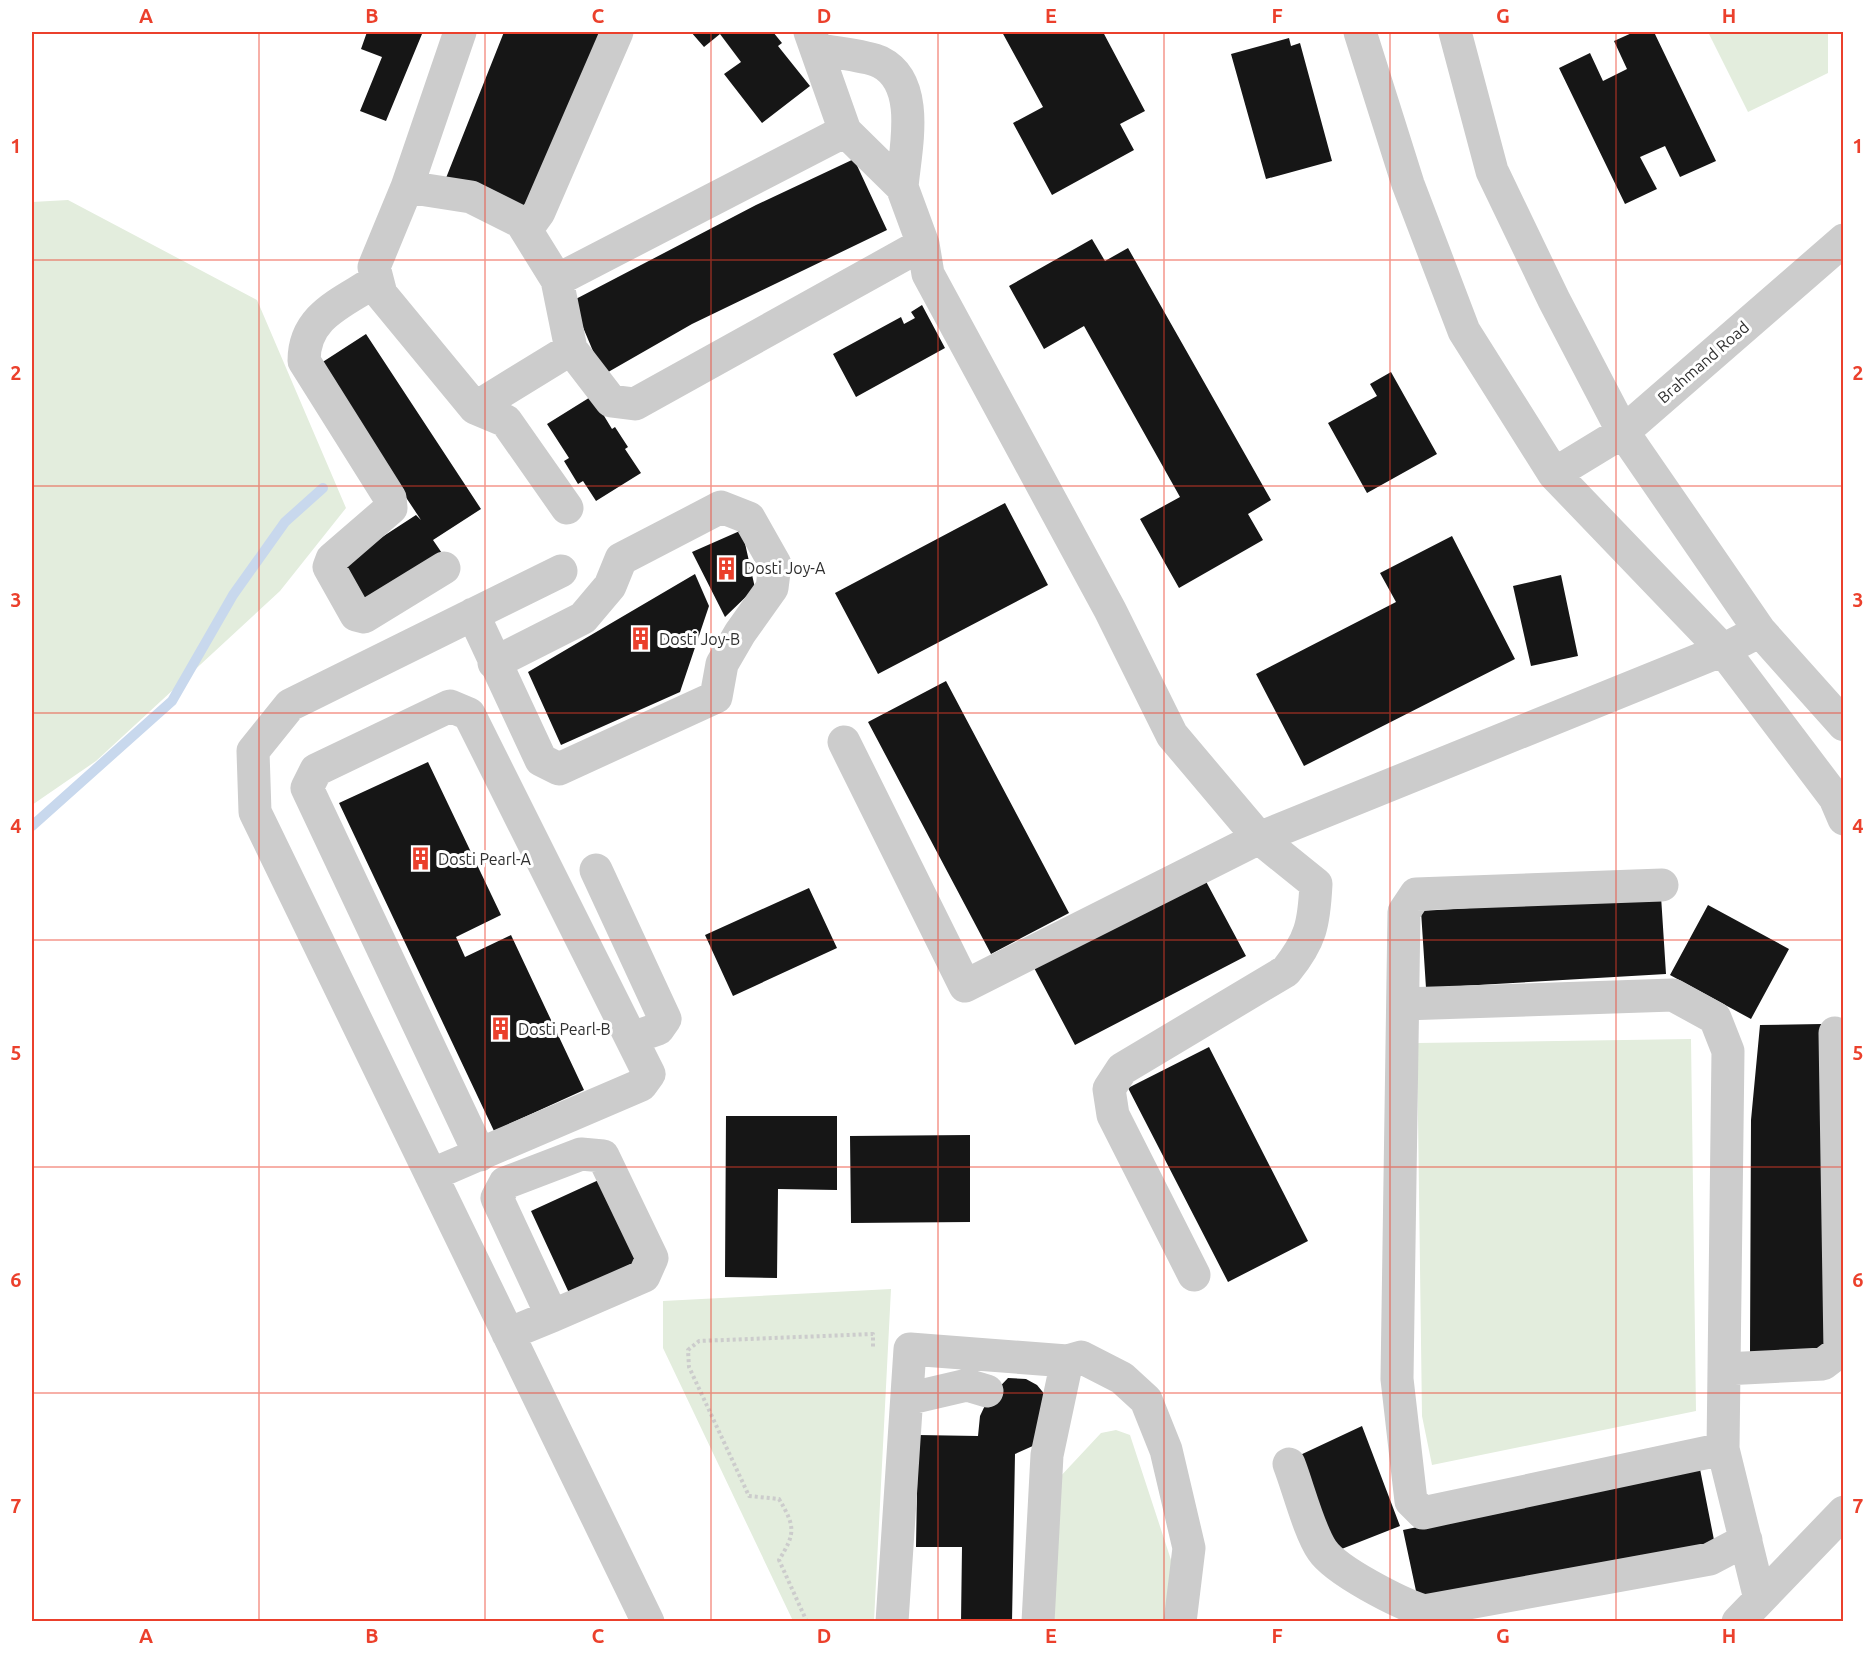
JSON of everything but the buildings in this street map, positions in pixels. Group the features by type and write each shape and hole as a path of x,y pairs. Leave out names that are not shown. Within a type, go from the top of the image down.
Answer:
{"street":[{"path":"460,32 407,187 374,267 381,294 475,408 506,421 567,508"},
{"path":"526,230 539,212 617,32"},
{"path":"1360,32 1408,184 1464,330 1554,474 1723,650 1841,802"},
{"path":"1455,32 1492,171 1554,300 1623,432 1760,631 1844,725"},
{"path":"813,40 845,131 902,187"},
{"path":"813,40 880,62 900,80 908,108 902,187 923,244 932,281 1110,610 1172,735 1259,838 1316,884 1314,914 1305,947 1286,971 1122,1069 1109,1089 1113,1115 1194,1275"},
{"path":"557,280 845,131"},
{"path":"407,187 471,197 521,222 557,280 571,349 612,401 635,404 923,244"},
{"name":"Brahmand Road","path":"1554,474 1623,432 1844,240"},
{"path":"377,280 317,320 304,343 304,361 390,498 391,508 332,559 329,567 356,615 364,617 444,568"},
{"path":"475,408 571,349"},
{"path":"472,615 494,663 541,759 559,770 716,697 722,664 740,633 772,588 775,564 749,518 721,507 621,559 610,586 583,618 494,663"},
{"path":"561,571 290,705 253,751 255,812 648,1622"},
{"path":"844,742 965,986 1259,838 1723,650 1760,631"},
{"path":"431,1175 480,1155 641,1085 649,1074 469,714 450,706 316,770 307,788 480,1155"},
{"path":"596,870 665,1019 658,1029 632,1038"},
{"path":"1662,885 1416,894 1404,912 1397,1379 1411,1501 1423,1513 1723,1449"},
{"path":"1403,1004 1673,995 1715,1018 1728,1051 1723,1449 1760,1599"},
{"path":"1724,1369 1823,1364 1840,1351 1835,1033"},
{"path":"508,1334 552,1316 644,1276 652,1258 603,1156 581,1154 506,1183 497,1198 552,1316"},
{"path":"892,1622 910,1349 1067,1361 1081,1357 1122,1378 1146,1400 1166,1450 1189,1548 1187,1586 1180,1622"},
{"path":"1038,1622 1047,1455 1067,1361"},
{"path":"907,1399 967,1384 987,1391"},
{"path":"1290,1464 1320,1548 1331,1562 1408,1606 1424,1611 1710,1559 1746,1540"},
{"path":"1738,1622 1844,1512"}],"path":[{"path":"807,1622 779,1560 790,1543 793,1522 779,1499 749,1496 689,1367 688,1350 699,1341 873,1334 873,1360"}],"green space":[{"path":"1708,32 1828,32 1828,73 1748,112"},
{"path":"68,200 257,300 346,508 280,591 96,761 32,805 32,202"},
{"path":"1691,1039 1696,1411 1432,1465 1422,1416 1417,1043"},
{"path":"891,1289 874,1621 793,1621 663,1348 663,1301"},
{"path":"1116,1430 1130,1435 1172,1563 1168,1621 1054,1622 1058,1479 1101,1433"}],"waterway":[{"path":"32,826 172,701 233,595 285,522 323,488"}],"place":[{"name":"Dosti Joy-A","path":"726,568"},
{"name":"Dosti Joy-B","path":"641,639"},
{"name":"Dosti Pearl-A","path":"420,859"},
{"name":"Dosti Pearl-B","path":"500,1029"}]}
